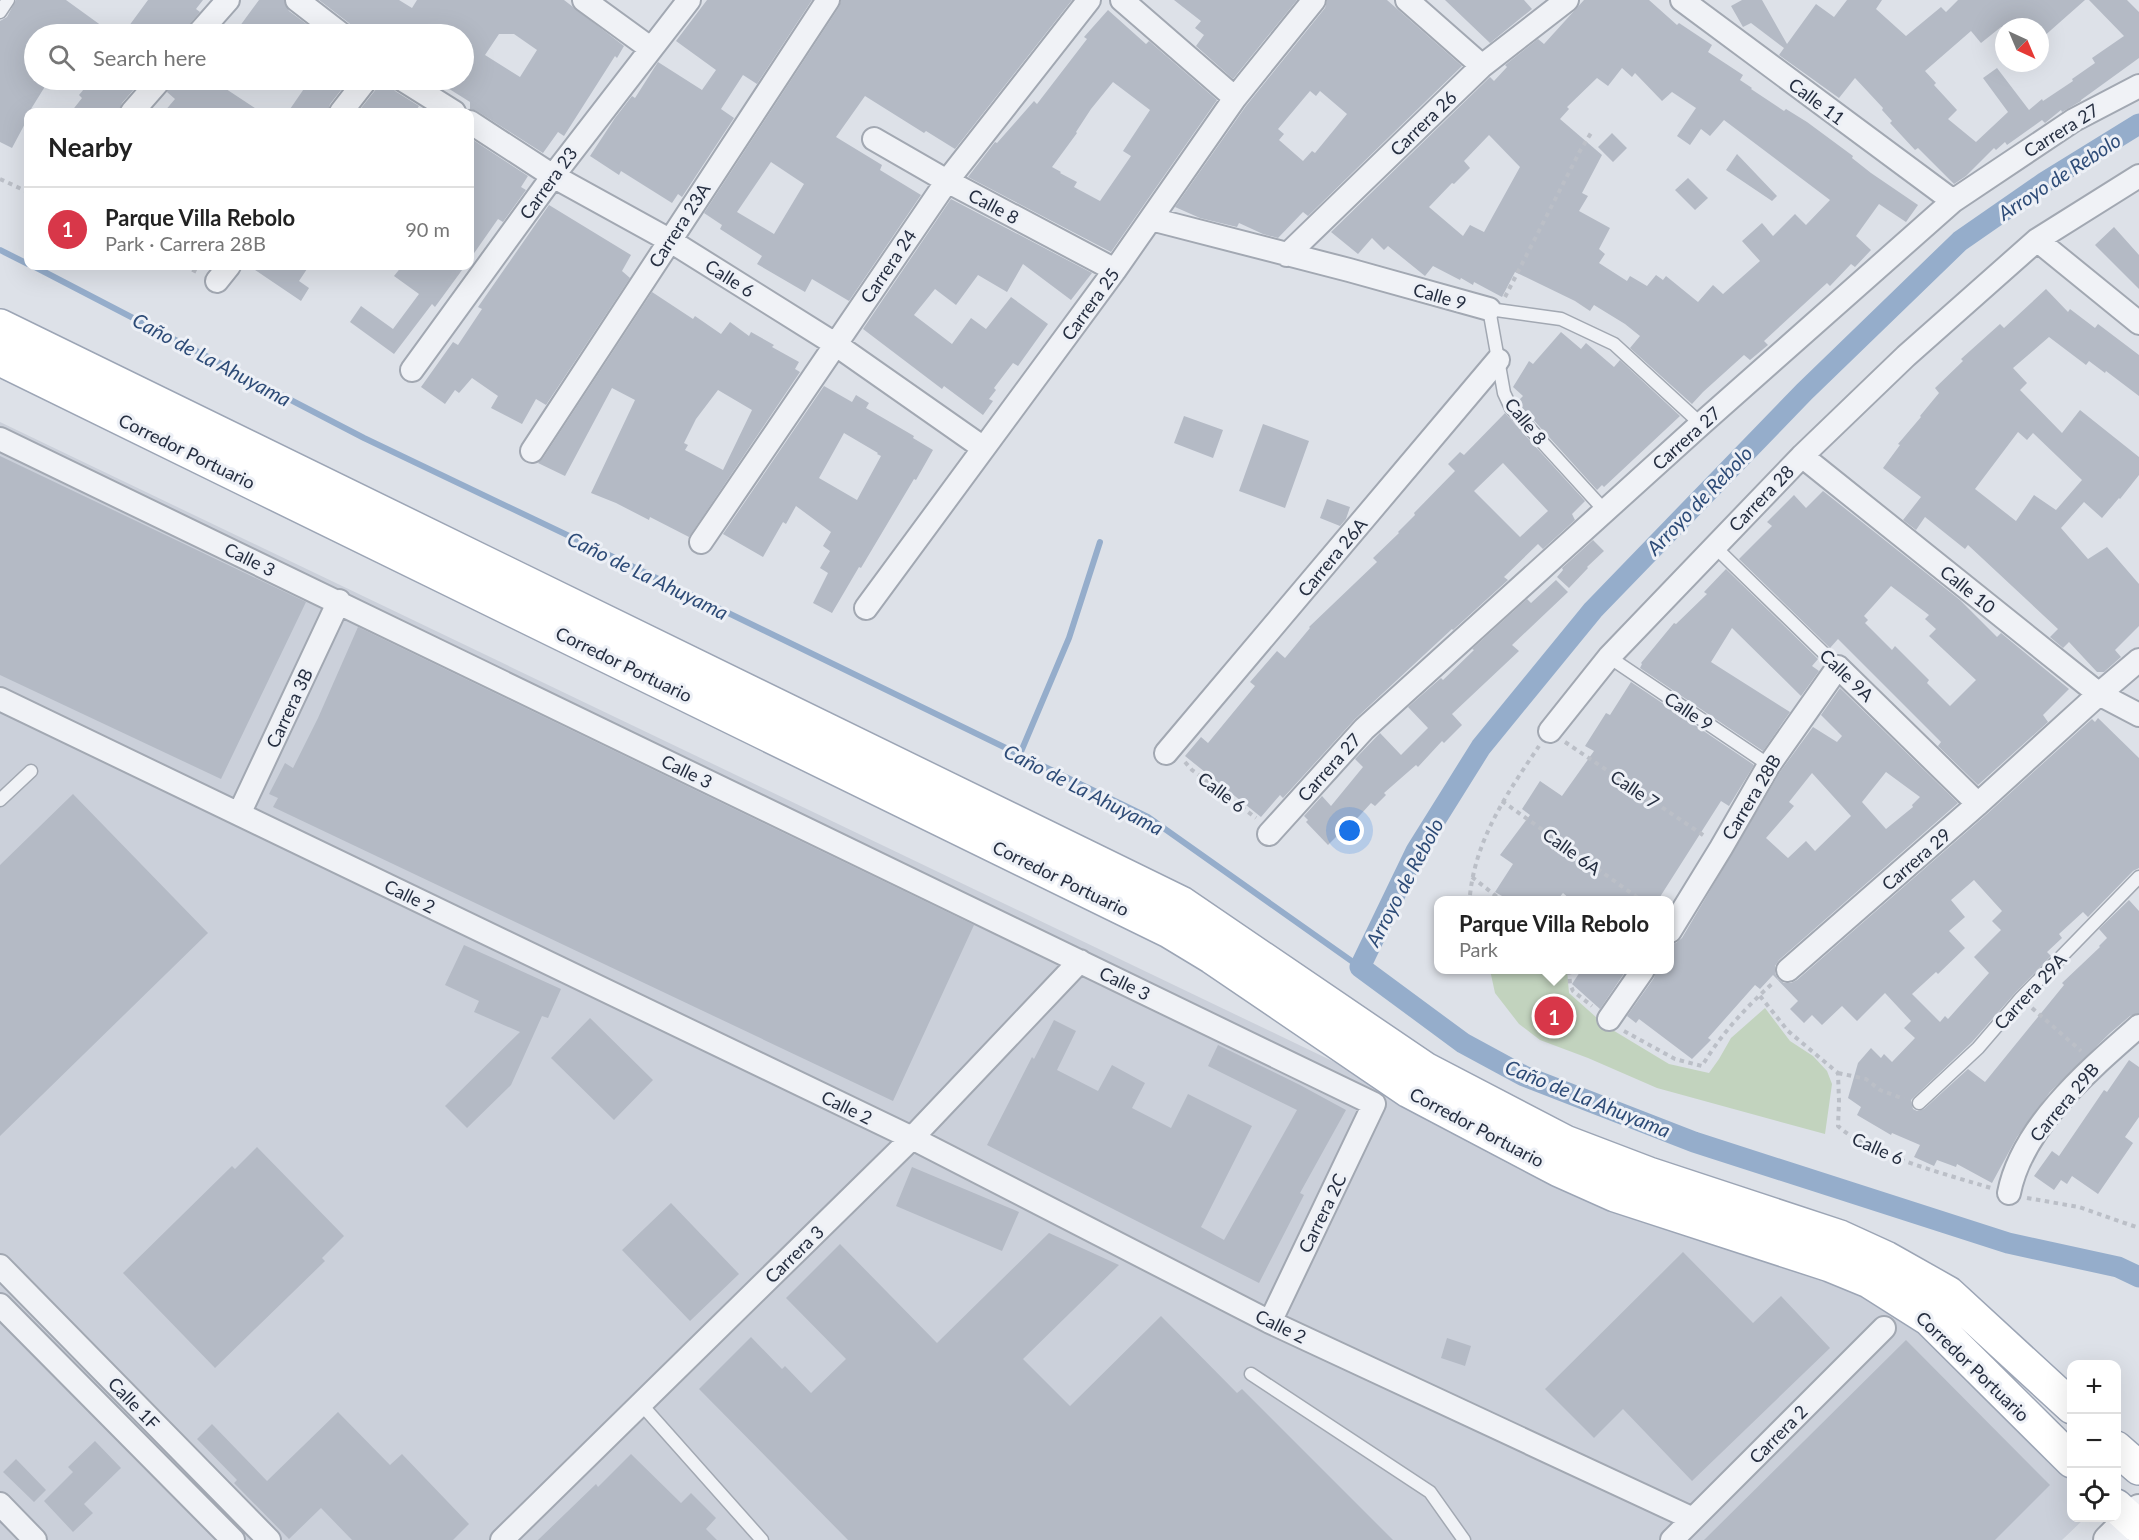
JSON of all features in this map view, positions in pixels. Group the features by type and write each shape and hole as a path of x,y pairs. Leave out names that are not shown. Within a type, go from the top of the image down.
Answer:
{"main road":[{"name":"Corredor Portuario","path":"0,326 1181,903 1396,1083 1648,1174 1840,1237 1918,1275 1948,1293 2067,1402"},
{"name":"Corredor Portuario","path":"0,359 1169,931 1212,957 1396,1083 1559,1170 1615,1195 1830,1264 1869,1281 1929,1320 2067,1456"},
{"path":"2121,1452 2139,1468"}],"street":[{"path":"207,24 228,0"},
{"path":"297,0 328,24"},
{"path":"584,0 650,48"},
{"name":"Carrera 23","path":"412,370 552,176 689,0"},
{"name":"Carrera 23A","path":"532,451 828,0"},
{"name":"Carrera 24","path":"701,542 947,181 1089,0"},
{"path":"1122,0 1235,98"},
{"name":"Carrera 25","path":"866,608 982,447 1115,270 1235,98 1314,0"},
{"path":"1407,0 1482,66"},
{"name":"Carrera 26","path":"1287,255 1482,66 1567,0"},
{"name":"Calle 11","path":"1682,0 1953,201"},
{"name":"Carrera 27","path":"1274,828 1364,729 1701,424 1953,201 2074,120 2139,86"},
{"path":"136,108 151,90"},
{"path":"344,108 358,90"},
{"path":"419,90 448,108"},
{"name":"Calle 6","path":"474,125 552,176 669,240 835,344 982,447"},
{"name":"Calle 8","path":"874,139 947,181 1115,270"},
{"name":"Carrera 28","path":"1550,731 1609,657 1714,546 1802,456 1906,356 2037,240 2139,176"},
{"name":"Calle 9","path":"1151,219 1494,310"},
{"path":"2037,240 2139,323"},
{"name":"Carrera 26A","path":"1169,750 1498,360"},
{"name":"Calle 3","path":"0,438 1080,961 1396,1083"},
{"name":"Calle 10","path":"1802,456 2099,694 2139,715"},
{"name":"Carrera 3B","path":"239,814 339,602"},
{"name":"Carrera 29","path":"1788,970 2139,660"},
{"name":"Carrera 28B","path":"1674,924 1769,765 1838,667"},
{"name":"Calle 9A","path":"1838,667 1978,804"},
{"name":"Calle 2","path":"0,699 912,1138 1270,1322 1693,1519"},
{"name":"Carrera 3","path":"502,1540 912,1138 1080,961"},
{"path":"1609,1019 1640,974"},
{"name":"Carrera 29B","path":"2008,1193 2012,1175 2031,1137 2095,1064 2135,1036"},
{"name":"Carrera 2C","path":"1270,1322 1396,1083"},
{"name":"Calle 1F","path":"0,1266 269,1540"},
{"name":"Calle 1F","path":"0,1305 233,1540"},
{"name":"Carrera 2","path":"1672,1540 1884,1328"},
{"path":"78,1384 97,1365"},
{"path":"0,1504 35,1540"}],"lane":[{"path":"0,12 8,0"},
{"name":"Calle 8","path":"1494,310 1498,360 1504,393 1511,408 1606,512"},
{"name":"Calle 9","path":"1494,310 1562,319 1614,344 1701,424"},
{"name":"Calle 9A","path":"1714,546 1838,667"},
{"name":"Calle 9","path":"1609,657 1769,765"},
{"path":"0,800 31,771"},
{"name":"Carrera 29A","path":"1919,1103 1978,1048 2021,998 2139,877"},
{"path":"1251,1374 1430,1492 1464,1540"},
{"path":"641,1404 762,1540"}],"path":[{"path":"1494,310 1580,151 1592,134"},
{"path":"0,179 24,190"},
{"path":"1470,895 1472,877 1483,843 1502,801 1550,731"},
{"name":"Calle 7","path":"1550,731 1721,848"},
{"name":"Calle 6","path":"1169,750 1232,801 1274,828"},
{"name":"Calle 6A","path":"1502,801 1635,896"},
{"path":"1472,877 1496,896"},
{"path":"1569,974 1573,992 1643,1043 1675,1059 1702,1066 1714,1045 1788,970"},
{"path":"1760,996 1788,1031 1838,1073 1866,1079 1880,1089 1919,1103"},
{"path":"2021,998 2095,1064"},
{"name":"Calle 6","path":"1838,1073 1838,1126 1848,1135 1917,1165 2037,1201 2079,1207 2139,1228"}],"shaded area":[{"path":"0,422 1349,1069 1406,1109 1456,1133 1832,1278 1920,1327 2067,1474 2067,1522 2081,1522 2062,1540 0,1540"}],"green space":[{"path":"1491,974 1567,974 1569,993 1606,1026 1669,1064 1709,1073 1731,1038 1765,1008 1790,1041 1813,1056 1827,1071 1832,1084 1825,1134 1657,1088 1540,1040 1519,1024 1495,993"}],"building":[{"path":"16,0 66,0 99,24 24,24 24,90 43,90 32,108 24,108 24,126 12,148 0,142 0,21 7,17"},
{"path":"148,0 203,0 196,9 200,12 190,24 130,24"},
{"path":"259,0 284,0 289,11 307,24 241,24"},
{"path":"319,0 399,0 412,8 417,0 564,0 624,46 617,58 615,56 564,136 558,132 543,153 474,108 470,108 470,102 451,90 474,90 474,24 350,24","holes":["499,34 514,34 537,50 520,77 485,55"]},
{"path":"707,0 812,0 757,84 743,75 721,109 734,118 682,197 678,194 672,203 621,171 619,175 590,156 632,96 635,98 658,62 702,90 716,70 676,41"},
{"path":"841,0 1072,0 955,149 926,131 924,133 865,96 836,137 882,165 880,170 921,195 849,301 812,279 805,292 757,264 762,256 720,229 722,225 704,213 839,7","holes":["771,162 804,184 774,234 737,212"]},
{"path":"1174,0 1297,0 1233,79 1196,46 1204,35 1195,28 1201,21"},
{"path":"1327,0 1387,0 1462,66 1308,216 1303,212 1278,238 1239,223 1237,227 1200,218 1175,207 1246,106 1325,8","holes":["1310,91 1316,96 1320,91 1347,114 1315,153 1312,151 1303,161 1279,140 1284,134 1278,129"]},
{"path":"1445,0 1524,0 1532,9 1490,43"},
{"path":"1584,0 1649,0 1677,25 1679,23 1712,45 1708,52 1743,75 1740,80 1751,89 1784,111 1786,109 1807,122 1853,156 1852,158 1871,173 1918,205 1906,222 1879,204 1856,236 1871,250 1855,267 1851,264 1830,286 1827,283 1764,341 1768,345 1750,360 1744,355 1692,404 1630,348 1640,336 1594,305 1590,311 1575,301 1515,272 1502,297 1474,282 1473,285 1461,278 1460,280 1433,266 1425,276 1388,246 1384,250 1372,238 1358,254 1331,232 1490,77 1494,81 1507,67 1505,65 1538,39 1544,44","holes":["1622,68 1632,77 1635,73 1662,101 1672,92 1696,108 1677,136 1690,145 1701,129 1710,136 1724,120 1830,200 1806,225 1795,214 1773,236 1762,223 1742,241 1760,261 1723,294 1713,285 1698,302 1666,276 1663,280 1656,275 1647,286 1630,276 1627,281 1599,263 1605,254 1599,249 1610,228 1579,211 1588,196 1582,193 1602,155 1560,119 1569,109 1567,107 1597,78 1608,86","1489,135 1520,167 1484,232 1470,225 1463,236 1429,207 1470,168 1464,161"]},
{"path":"1742,0 1762,0 1787,44 1816,4 1834,17 1847,0 1882,0 1876,9 1906,36 1941,7 1946,12 1958,0 2085,0 2049,32 2049,18 1995,18 1995,32 1981,43 1971,31 1925,71 1936,83 1934,85 1957,110 1948,119 1976,142 2008,112 1983,78 1995,69 1995,72 2000,72 2029,110 2042,99 2043,101 2073,81 2072,79 2095,63 2092,58 2124,36 2089,0 2127,0 2139,12 2139,58 2081,101 2062,112 2061,110 2045,123 2042,120 2007,145 2005,142 1996,150 1994,148 1966,176 1954,184 1918,148 1915,150 1890,123 1892,121 1882,110 1883,108 1855,78 1839,98 1779,55 1784,48 1751,23 1743,27 1731,6"},
{"path":"1108,10 1146,44 1149,41 1217,100 1111,252 968,177 995,142 997,143 1034,101 1037,104 1087,39 1084,37","holes":["1113,82 1150,110 1123,151 1131,156 1100,201 1074,187 1077,182 1052,167 1091,109"]},
{"path":"83,90 133,90 120,108 74,108 82,98 79,95"},
{"path":"168,90 228,90 255,108 167,108 175,99 167,92"},
{"path":"303,90 341,90 329,108 291,108"},
{"path":"375,90 394,90 419,106 418,108 361,108"},
{"path":"1612,133 1627,148 1613,162 1598,147"},
{"path":"474,141 528,176 521,187 526,190 503,222 498,219 474,253"},
{"path":"1737,154 1777,196 1772,201 1726,170"},
{"path":"1688,178 1708,198 1695,210 1675,190"},
{"path":"951,199 1092,273 1071,300 1023,264 1007,292 978,275 956,305 935,289 914,315 952,344 971,318 986,329 1011,297 1048,324 1018,366 1013,363 994,388 996,390 989,399 993,401 983,415 944,386 942,389 863,329"},
{"path":"549,205 631,255 622,271 630,278 546,405 536,399 522,424 491,408 498,396 472,378 459,393 455,390 445,404 421,387 453,342 458,345 482,309 478,307"},
{"path":"2114,227 2139,255 2139,289 2095,245"},
{"path":"255,270 306,270 299,281 309,288 301,301"},
{"path":"399,270 462,270 435,307 432,304 394,354 350,322 361,306 393,329 419,294 394,276"},
{"path":"2046,289 2068,312 2070,309 2095,328 2098,324 2139,355 2139,396 2089,361 2086,365 2049,337 2013,368 2027,383 2020,390 2062,433 2080,410 2139,457 2139,475 2102,518 2084,502 2061,528 2088,559 2107,547 2139,584 2139,626 2115,650 2121,657 2104,672 2097,672 2069,642 2063,648 2050,637 2058,629 1968,545 1965,549 1925,517 1916,530 1903,520 1921,497 1883,468 1900,445 1898,444 1939,393 1935,388 1963,361 1961,359 2000,324 2004,328","holes":["2018,432 2027,440 2033,433 2082,480 2056,510 2034,495 2016,521 1975,489"]},
{"path":"652,292 693,319 695,316 721,334 730,322 749,336 751,332 799,362 795,369 800,372 689,537 650,517 649,520 591,493 635,400 612,388 565,476 538,463","holes":["718,390 752,410 723,470 685,450 688,445 684,443 696,419"]},
{"path":"1561,332 1581,349 1586,343 1614,367 1620,360 1680,416 1604,487 1602,485 1597,490 1517,402 1523,396 1513,387 1529,361 1533,364"},
{"path":"824,386 852,402 856,395 869,403 866,408 933,450 832,613 813,603 828,573 820,568 830,551 823,546 831,532 796,506 786,524 783,522 763,557 723,534","holes":["844,433 881,456 857,500 819,478"]},
{"path":"1505,413 1585,501 1572,514 1575,520 1543,549 1538,544 1504,577 1508,580 1355,719 1283,798 1280,795 1261,817 1185,756 1201,737 1208,743 1255,686 1250,682 1277,651 1285,658 1309,627 1377,562 1373,558 1455,471 1448,464 1460,452 1464,455","holes":["1503,463 1548,511 1520,537 1474,491"]},
{"path":"1184,416 1223,430 1213,458 1174,443"},
{"path":"1263,424 1309,441 1285,508 1239,491"},
{"path":"0,456 306,602 221,779 0,675"},
{"path":"1823,491 1960,600 1997,637 2001,633 2069,689 2043,715 2048,722 1978,785 1938,746 1941,742 1838,639 1830,648 1739,559 1772,526 1767,522 1794,495 1806,508","holes":["1891,586 1929,615 1925,619 1936,629 1929,636 1976,680 1950,706 1927,683 1929,680 1895,646 1892,650 1865,623 1868,620 1864,616"]},
{"path":"1327,499 1350,507 1346,519 1340,526 1320,518"},
{"path":"1593,540 1604,551 1569,588 1557,577 1563,570 1562,568"},
{"path":"1726,569 1818,659 1812,666 1819,671 1801,696 1732,628 1711,662 1790,712 1763,751 1640,668 1641,663 1674,623 1676,624 1707,594 1704,592"},
{"path":"1556,580 1568,592 1512,645 1519,651 1452,714 1462,725 1444,743 1442,741 1418,767 1416,765 1384,793 1386,795 1375,806 1371,803 1328,845 1306,822 1308,820 1304,816 1322,796 1331,806 1363,767 1355,759 1380,733 1401,755 1428,728 1408,707 1441,678 1443,680 1474,650 1472,649 1527,599 1531,603"},
{"path":"358,627 974,925 893,1101 273,807 278,798 269,794 285,763 293,768"},
{"path":"1631,682 1754,765 1729,806 1721,801 1661,896 1566,896 1563,893 1560,896 1502,896 1495,892 1513,864 1500,855 1530,815 1522,809 1540,781 1562,796 1594,751 1585,746 1606,713 1610,715"},
{"path":"1840,688 1958,803 1779,960 1775,966 1775,973 1784,983 1797,980 2092,719 2095,722 2098,718 2139,758 2139,868 2133,871 2088,917 2083,912 2059,934 2062,938 2047,952 2051,956 1972,1042 1911,1100 1913,1109 1917,1111 1924,1109 1968,1069 1985,1082 2064,985 2062,983 2100,947 2107,938 2099,929 2129,900 2139,911 2139,1013 2130,1016 2110,1033 2050,1092 2017,1137 1992,1183 1957,1164 1956,1167 1937,1160 1934,1166 1914,1157 1920,1145 1892,1133 1891,1135 1857,1115 1861,1107 1848,1098 1858,1063 1871,1048 1881,1058 1884,1054 1892,1062 1915,1038 1904,1028 1911,1021 1885,993 1857,1021 1842,1006 1822,1025 1812,1015 1804,1023 1790,1009 1798,1001 1773,975 1760,989 1755,985 1708,1038 1711,1040 1692,1059 1639,1019 1636,1023 1627,1016 1655,974 1674,974 1674,943 1682,938 1780,772 1813,727 1837,742 1842,736 1821,715","holes":["1886,772 1920,797 1912,805 1913,807 1886,829 1862,802","1812,773 1851,816 1815,851 1806,841 1788,858 1766,838 1794,806 1789,802","1974,880 2002,911 1992,921 2001,930 1974,957 1989,973 1948,1019 1945,1016 1940,1022 1912,994 1936,972 1938,974 1965,948 1949,931 1965,917 1951,900"]},
{"path":"73,794 208,933 0,1136 0,865"},
{"path":"464,945 561,989 548,1018 542,1016 511,1085 467,1128 445,1106 520,1032 474,1012 479,1001 445,985"},
{"path":"1579,974 1624,974 1600,1009 1572,984"},
{"path":"590,1018 653,1080 614,1120 551,1058"},
{"path":"1054,1020 1076,1031 1057,1070 1098,1091 1112,1065 1145,1083 1132,1108 1171,1128 1188,1094 1252,1126 1201,1227 1224,1240 1297,1110 1208,1066 1218,1045 1346,1110 1300,1193 1304,1195 1259,1283 987,1145 1032,1057 1034,1059"},
{"path":"2129,1060 2139,1067 2139,1117 2125,1137 2133,1143 2098,1194 2072,1176 2067,1184 2061,1180 2054,1190 2034,1176 2052,1151 2059,1156 2104,1090 2107,1092"},
{"path":"257,1147 344,1236 322,1258 325,1261 215,1368 123,1273 232,1166 235,1169"},
{"path":"912,1167 1019,1212 1002,1251 896,1206"},
{"path":"671,1203 739,1274 690,1321 622,1250"},
{"path":"1049,1233 1119,1265 1023,1359 1070,1406 1161,1316 1237,1393 1242,1389 1393,1540 848,1540 699,1389 751,1337 782,1369 785,1366 811,1393 846,1359 786,1298 840,1244 937,1343"},
{"path":"1683,1252 1753,1323 1781,1296 1830,1348 1692,1481 1623,1409 1594,1438 1545,1389"},
{"path":"1447,1338 1471,1346 1465,1366 1441,1358"},
{"path":"1906,1340 2050,1485 1995,1540 1704,1540"},
{"path":"338,1412 390,1465 402,1454 469,1524 453,1540 352,1540 321,1508 289,1539 234,1483 237,1480 197,1439 212,1424 267,1481"},
{"path":"95,1441 121,1468 84,1504 93,1513 73,1532 44,1501 73,1472 68,1467"},
{"path":"631,1454 681,1503 691,1493 716,1518 706,1529 717,1540 538,1540 596,1484 598,1487"},
{"path":"16,1459 46,1490 34,1502 3,1472"}],"waterway":[{"name":"Arroyo de Rebolo","path":"2139,124 2045,182 1960,241 1804,392 1593,610 1481,747 1416,851 1360,967 1463,1043 1524,1076 1694,1142 2008,1243 2118,1267 2139,1277"},
{"name":"Caño de La Ahuyama","path":"0,250 24,262"},
{"name":"Caño de La Ahuyama","path":"41,270 364,438 1148,817 1360,967"},
{"path":"1020,754 1069,638 1100,542"}],"place":[{"name":"Parque Villa Rebolo","path":"1554,1016"}]}
